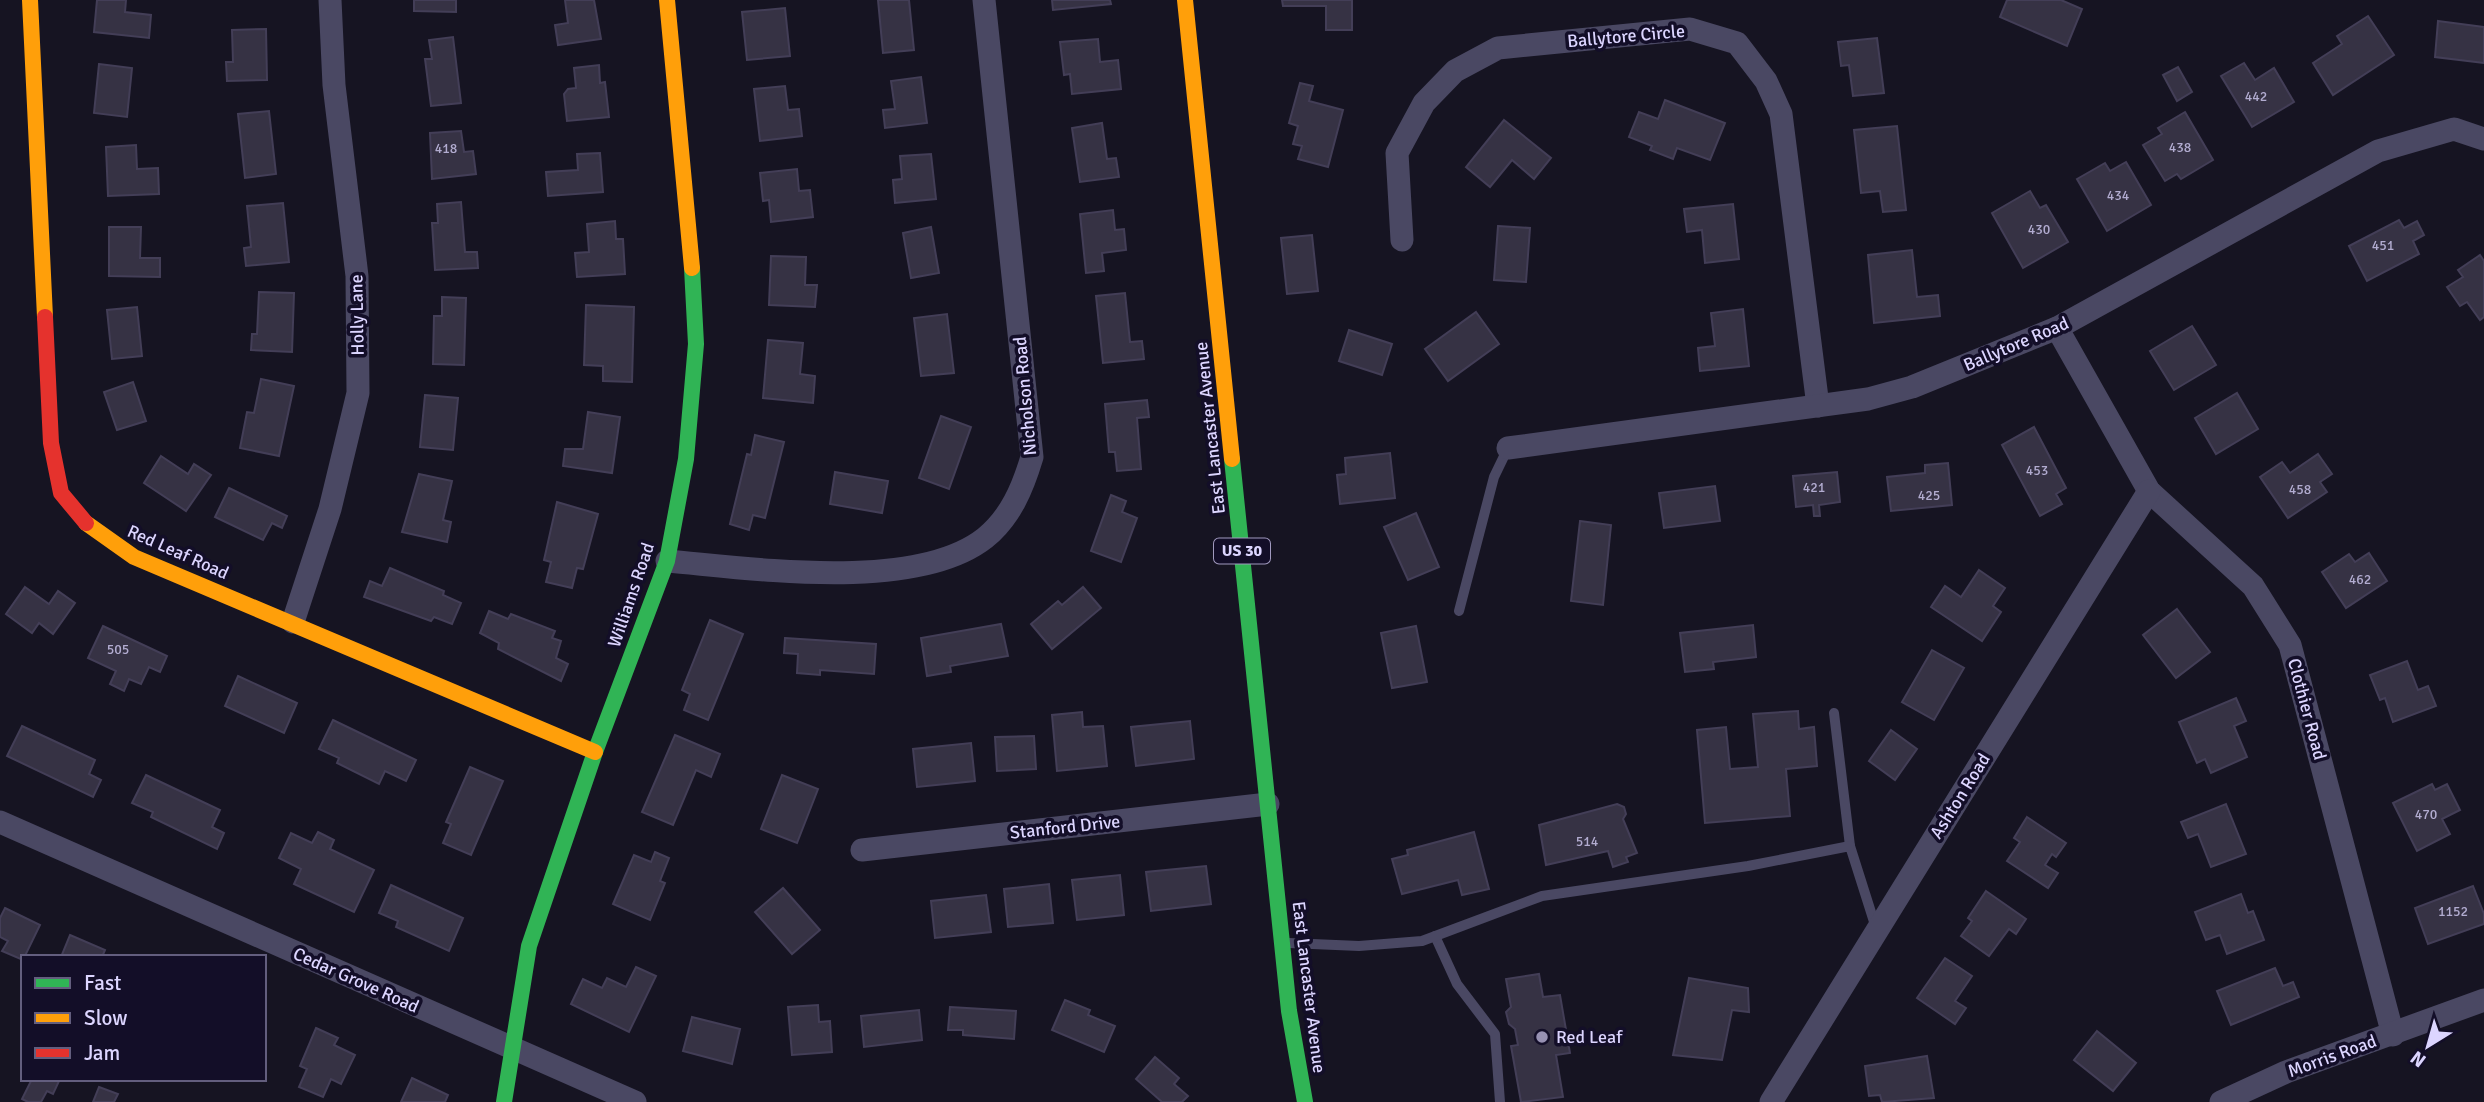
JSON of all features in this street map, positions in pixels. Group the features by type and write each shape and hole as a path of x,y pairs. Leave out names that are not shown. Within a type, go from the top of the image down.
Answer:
{"main road":[{"name":"Red Leaf Road","path":"30,0 51,443 61,493 91,530 134,557 595,752"},
{"name":"Williams Road","path":"503,1102 529,946 595,752 667,561 686,459 696,344 690,232 667,0"},
{"name":"East Lancaster Avenue","path":"1185,0 1282,943 1305,1102"}],"street":[{"name":"Holly Lane","path":"293,622 330,509 358,393 357,276 334,85 330,0"},
{"name":"Nicholson Road","path":"667,561 823,575 919,565 962,551 985,538 1007,515 1024,484 1032,457 984,0"},
{"name":"Ballytore Circle","path":"1402,240 1397,153 1424,103 1455,71 1498,48 1690,29 1737,43 1766,80 1781,114 1818,406"},
{"name":"Ballytore Road","path":"1508,448 1868,399 1912,387 2057,328 2378,151 2454,129 2484,139"},
{"name":"Clothier Road","path":"2057,328 2149,491 2253,586 2290,645 2393,1035"},
{"name":"Ashton Road","path":"1771,1102 2149,491"},
{"name":"Stanford Drive","path":"862,850 1268,804"},
{"name":"Cedar Grove Road","path":"0,822 635,1102"},
{"name":"Morris Road","path":"2221,1102 2286,1072 2484,1000"}],"lane":[{"path":"1459,611 1494,477 1508,448"},
{"path":"1834,713 1850,846 1877,931"},
{"path":"1282,943 1359,946 1422,941 1542,896 1748,866 1850,846"},
{"path":"1435,936 1457,984 1495,1034 1500,1102"}],"building":[{"path":"97,0 126,0 125,12 151,15 149,38 94,32"},
{"path":"414,0 456,0 456,12 414,11"},
{"path":"565,0 594,0 601,39 558,45 555,25 568,23"},
{"path":"878,0 909,0 914,50 883,53"},
{"path":"1052,0 1110,0 1111,4 1053,10"},
{"path":"1282,0 1352,0 1352,30 1326,30 1326,6 1283,6"},
{"path":"2007,0 2061,0 2082,9 2067,46 2000,17"},
{"path":"785,8 790,56 747,60 742,12"},
{"path":"2368,16 2394,55 2333,95 2313,63 2342,44 2337,36"},
{"path":"2438,21 2484,27 2484,63 2435,57"},
{"path":"266,29 267,80 227,81 226,62 233,62 232,30"},
{"path":"453,37 461,103 431,106 425,59 432,59 429,40"},
{"path":"1877,38 1884,93 1853,96 1849,65 1841,66 1838,42"},
{"path":"1098,39 1100,62 1118,60 1121,89 1072,94 1070,74 1064,75 1060,42"},
{"path":"2244,63 2255,80 2274,68 2294,102 2252,127 2221,76"},
{"path":"99,64 132,68 127,117 94,113"},
{"path":"599,65 600,83 605,82 609,117 567,121 564,94 568,89 576,88 574,68"},
{"path":"2178,67 2192,92 2177,101 2163,75"},
{"path":"921,77 927,123 885,128 883,110 895,109 891,81"},
{"path":"1300,83 1313,86 1309,101 1343,110 1328,167 1298,159 1302,146 1293,144 1298,126 1289,123"},
{"path":"785,86 788,110 799,109 802,136 760,141 754,89"},
{"path":"1665,100 1725,123 1710,160 1677,148 1673,159 1650,150 1652,146 1629,137 1639,112 1658,119"},
{"path":"269,111 276,174 245,178 238,114"},
{"path":"2185,112 2213,160 2181,179 2177,174 2165,181 2143,145 2162,134 2158,128"},
{"path":"1504,120 1551,158 1534,179 1512,160 1490,187 1466,167"},
{"path":"1102,123 1107,159 1116,158 1119,177 1080,182 1072,128"},
{"path":"1897,126 1906,210 1883,212 1880,191 1861,193 1854,130"},
{"path":"461,131 464,152 473,151 476,174 432,179 430,133"},
{"path":"136,145 137,169 158,168 159,194 108,196 106,147"},
{"path":"600,153 603,192 548,196 546,172 578,170 577,154"},
{"path":"931,154 936,199 895,203 893,180 902,179 900,156"},
{"path":"2126,162 2151,205 2107,231 2077,179 2105,163 2110,171"},
{"path":"797,169 799,191 810,190 813,217 771,222 769,200 763,201 760,173"},
{"path":"2030,191 2040,208 2046,205 2068,242 2023,268 1992,213"},
{"path":"461,202 465,252 477,252 478,268 435,270 432,223 438,223 437,204"},
{"path":"283,203 289,262 246,266 244,248 251,247 247,206"},
{"path":"1733,204 1739,259 1705,263 1702,230 1687,232 1684,209"},
{"path":"1113,210 1115,230 1124,229 1126,250 1102,253 1104,271 1086,273 1080,214"},
{"path":"2399,220 2404,228 2417,221 2424,235 2413,241 2419,254 2367,281 2349,246"},
{"path":"615,221 616,239 623,239 625,274 577,277 575,253 589,252 587,224"},
{"path":"1498,226 1530,228 1526,282 1494,280"},
{"path":"109,227 141,227 140,258 160,258 160,277 109,276"},
{"path":"931,227 939,273 911,278 903,233"},
{"path":"1312,235 1318,291 1287,294 1281,238"},
{"path":"1912,250 1917,297 1938,295 1940,316 1874,323 1868,255"},
{"path":"2480,255 2484,261 2484,317 2480,320 2467,302 2460,306 2447,287 2463,277 2458,270"},
{"path":"771,256 806,257 805,285 817,285 815,307 769,305"},
{"path":"259,292 294,293 292,352 251,350 252,334 257,334"},
{"path":"1125,293 1130,342 1142,341 1144,359 1103,363 1096,296"},
{"path":"442,297 466,298 464,365 433,364 434,316 442,316"},
{"path":"586,305 634,307 632,382 603,381 603,366 584,365"},
{"path":"137,307 142,356 112,359 107,310"},
{"path":"1743,309 1749,366 1700,371 1698,348 1715,346 1711,313"},
{"path":"1476,312 1499,344 1448,381 1425,349"},
{"path":"947,314 954,373 921,376 914,318"},
{"path":"2192,326 2216,365 2174,390 2150,351"},
{"path":"1349,330 1392,344 1382,375 1339,361"},
{"path":"768,340 803,343 800,374 815,376 813,403 763,398"},
{"path":"261,379 294,386 279,456 240,448 247,412 254,413"},
{"path":"133,382 146,421 117,430 104,392"},
{"path":"2237,393 2258,429 2216,454 2195,418"},
{"path":"425,395 458,398 453,450 420,447"},
{"path":"1147,400 1149,417 1137,418 1141,469 1117,471 1115,452 1109,452 1105,404"},
{"path":"588,412 620,417 612,473 563,466 565,449 583,449"},
{"path":"941,416 971,427 949,489 919,478"},
{"path":"2034,427 2066,488 2056,494 2062,504 2040,516 2002,445"},
{"path":"755,435 784,442 765,518 753,515 749,530 730,524 747,454 751,455"},
{"path":"1390,453 1395,498 1340,504 1337,475 1346,474 1345,458"},
{"path":"2318,454 2332,474 2320,482 2327,492 2288,518 2260,477 2282,462 2290,473"},
{"path":"161,456 188,474 194,464 211,475 186,511 144,483"},
{"path":"1948,463 1952,505 1891,511 1887,477 1925,473 1925,465"},
{"path":"835,472 888,481 882,513 830,504"},
{"path":"1837,472 1840,502 1819,505 1820,516 1814,516 1813,505 1796,507 1793,476"},
{"path":"419,474 452,481 443,520 451,522 447,542 402,532"},
{"path":"1715,486 1720,521 1664,528 1659,493"},
{"path":"229,488 287,516 282,528 272,523 263,540 215,517"},
{"path":"1111,495 1126,501 1122,512 1137,518 1121,562 1091,551"},
{"path":"557,502 598,514 583,569 577,568 572,588 546,582 551,562 544,560"},
{"path":"1416,513 1439,567 1408,580 1384,527"},
{"path":"1580,521 1611,525 1603,605 1571,601"},
{"path":"2369,553 2387,581 2346,608 2322,572 2349,554 2355,562"},
{"path":"390,568 444,591 443,595 461,603 452,624 434,617 431,621 364,597 370,581 382,586"},
{"path":"1979,570 2005,588 1993,606 2001,612 1982,641 1931,607 1945,586 1961,597"},
{"path":"25,587 49,604 58,591 75,603 53,634 39,623 32,633 6,614"},
{"path":"1083,587 1101,608 1052,649 1031,624 1058,601 1062,605"},
{"path":"2177,609 2210,652 2176,678 2143,635"},
{"path":"489,611 508,619 511,614 555,631 552,638 561,641 556,658 568,664 561,681 498,649 499,643 480,633"},
{"path":"710,620 743,634 708,720 684,710 690,694 682,690"},
{"path":"1001,624 1008,656 950,666 951,672 927,676 921,638"},
{"path":"1753,625 1756,657 1713,662 1714,669 1685,672 1680,633"},
{"path":"103,626 167,656 160,672 149,667 141,684 129,679 124,691 110,684 116,671 88,658"},
{"path":"1416,626 1427,682 1392,688 1381,633"},
{"path":"785,638 876,644 874,674 820,670 820,675 797,673 798,654 784,653"},
{"path":"1932,650 1964,668 1934,720 1902,702"},
{"path":"2407,661 2418,690 2428,686 2436,706 2393,722 2385,698 2380,700 2370,675"},
{"path":"238,676 297,703 284,733 225,706"},
{"path":"2236,698 2246,721 2234,726 2247,757 2211,773 2205,759 2197,763 2179,722"},
{"path":"1798,711 1799,729 1814,727 1817,766 1786,769 1790,816 1705,823 1697,730 1726,727 1730,769 1758,767 1753,714"},
{"path":"1082,712 1083,727 1103,726 1107,766 1057,771 1052,715"},
{"path":"333,720 416,760 406,781 385,771 379,784 337,763 339,758 319,749"},
{"path":"1190,721 1194,759 1136,766 1131,727"},
{"path":"22,726 95,760 89,774 101,780 93,797 7,756"},
{"path":"1891,730 1917,749 1895,780 1869,761"},
{"path":"675,735 720,754 711,777 696,770 673,825 642,812"},
{"path":"1034,736 1036,769 997,771 995,737"},
{"path":"971,743 975,781 917,787 913,749"},
{"path":"470,767 503,781 471,855 443,843 451,824 446,822"},
{"path":"146,775 220,810 212,827 224,833 217,849 151,817 153,812 132,803"},
{"path":"782,775 818,789 797,843 761,829"},
{"path":"2432,784 2435,790 2447,784 2460,810 2442,819 2450,834 2417,851 2393,803"},
{"path":"1617,804 1624,807 1626,814 1623,819 1637,853 1626,857 1628,862 1613,867 1608,851 1546,865 1539,825"},
{"path":"2226,804 2246,854 2211,867 2198,834 2188,838 2181,822"},
{"path":"2027,817 2066,843 2056,857 2052,854 2045,865 2058,873 2048,888 2007,861 2020,842 2014,838"},
{"path":"318,832 334,840 330,849 374,870 354,912 294,884 301,869 279,858 291,833 312,843"},
{"path":"1474,832 1489,889 1462,895 1458,880 1402,894 1392,859 1408,855 1407,850"},
{"path":"655,852 669,858 660,881 665,883 650,920 613,904 634,855 651,862"},
{"path":"1206,866 1211,904 1151,911 1146,872"},
{"path":"1120,875 1124,915 1077,920 1072,880"},
{"path":"1049,884 1053,923 1008,927 1004,889"},
{"path":"391,885 463,918 449,951 396,927 398,921 379,913"},
{"path":"2473,886 2484,914 2484,924 2428,944 2415,908"},
{"path":"783,888 820,930 792,954 755,912"},
{"path":"1986,891 2026,919 2016,934 2009,929 1989,956 1961,936 1972,921 1968,918"},
{"path":"2241,894 2248,913 2253,911 2264,940 2227,954 2220,935 2206,940 2195,912"},
{"path":"986,895 991,932 935,938 931,901"},
{"path":"5,908 40,925 21,959 2,951 8,941 0,937 0,918"},
{"path":"70,935 105,950 103,955 62,955"},
{"path":"1945,958 1972,976 1955,1001 1966,1008 1955,1024 1917,998"},
{"path":"636,967 656,976 629,1032 571,1004 583,979 602,988 607,978 626,987"},
{"path":"2275,968 2283,986 2293,982 2299,997 2231,1025 2217,991"},
{"name":"Red Leaf","path":"1539,974 1543,997 1560,995 1570,1053 1556,1055 1563,1097 1521,1102 1511,1046 1518,1045 1515,1029 1509,1024 1506,1012 1511,1007 1506,979"},
{"path":"1689,978 1748,988 1749,1012 1732,1010 1722,1060 1673,1055"},
{"path":"1065,1000 1090,1010 1088,1015 1115,1026 1104,1052 1052,1030"},
{"path":"818,1005 819,1022 830,1021 832,1052 792,1055 788,1007"},
{"path":"950,1007 1016,1011 1014,1039 963,1035 963,1030 948,1030"},
{"path":"919,1010 922,1040 864,1047 861,1016"},
{"path":"692,1017 740,1029 732,1064 683,1051"},
{"path":"316,1028 338,1038 334,1045 355,1055 341,1084 331,1079 323,1097 299,1087 307,1069 300,1066"},
{"path":"2097,1031 2136,1063 2113,1091 2074,1060"},
{"path":"1927,1056 1934,1098 1882,1102 1880,1095 1869,1096 1865,1066"},
{"path":"1155,1057 1179,1078 1174,1084 1188,1096 1182,1102 1162,1102 1136,1079"},
{"path":"412,1078 448,1095 445,1102 401,1102"},
{"path":"31,1081 59,1081 53,1094 47,1091 41,1102 22,1099"},
{"path":"99,1087 118,1094 114,1102 93,1102"}],"traffic: fast":[{"path":"504,1102 529,946 595,752 667,561 686,459 696,344 692,268"},
{"path":"1232,459 1289,1011 1305,1102"}],"traffic: slow":[{"path":"30,0 45,317"},
{"path":"667,0 692,268"},
{"path":"1185,0 1232,459"},
{"path":"86,523 134,557 595,752"}],"traffic: jam":[{"path":"45,317 51,443 61,493 86,523"}],"place":[{"name":"Red Leaf","path":"1542,1037"}]}
